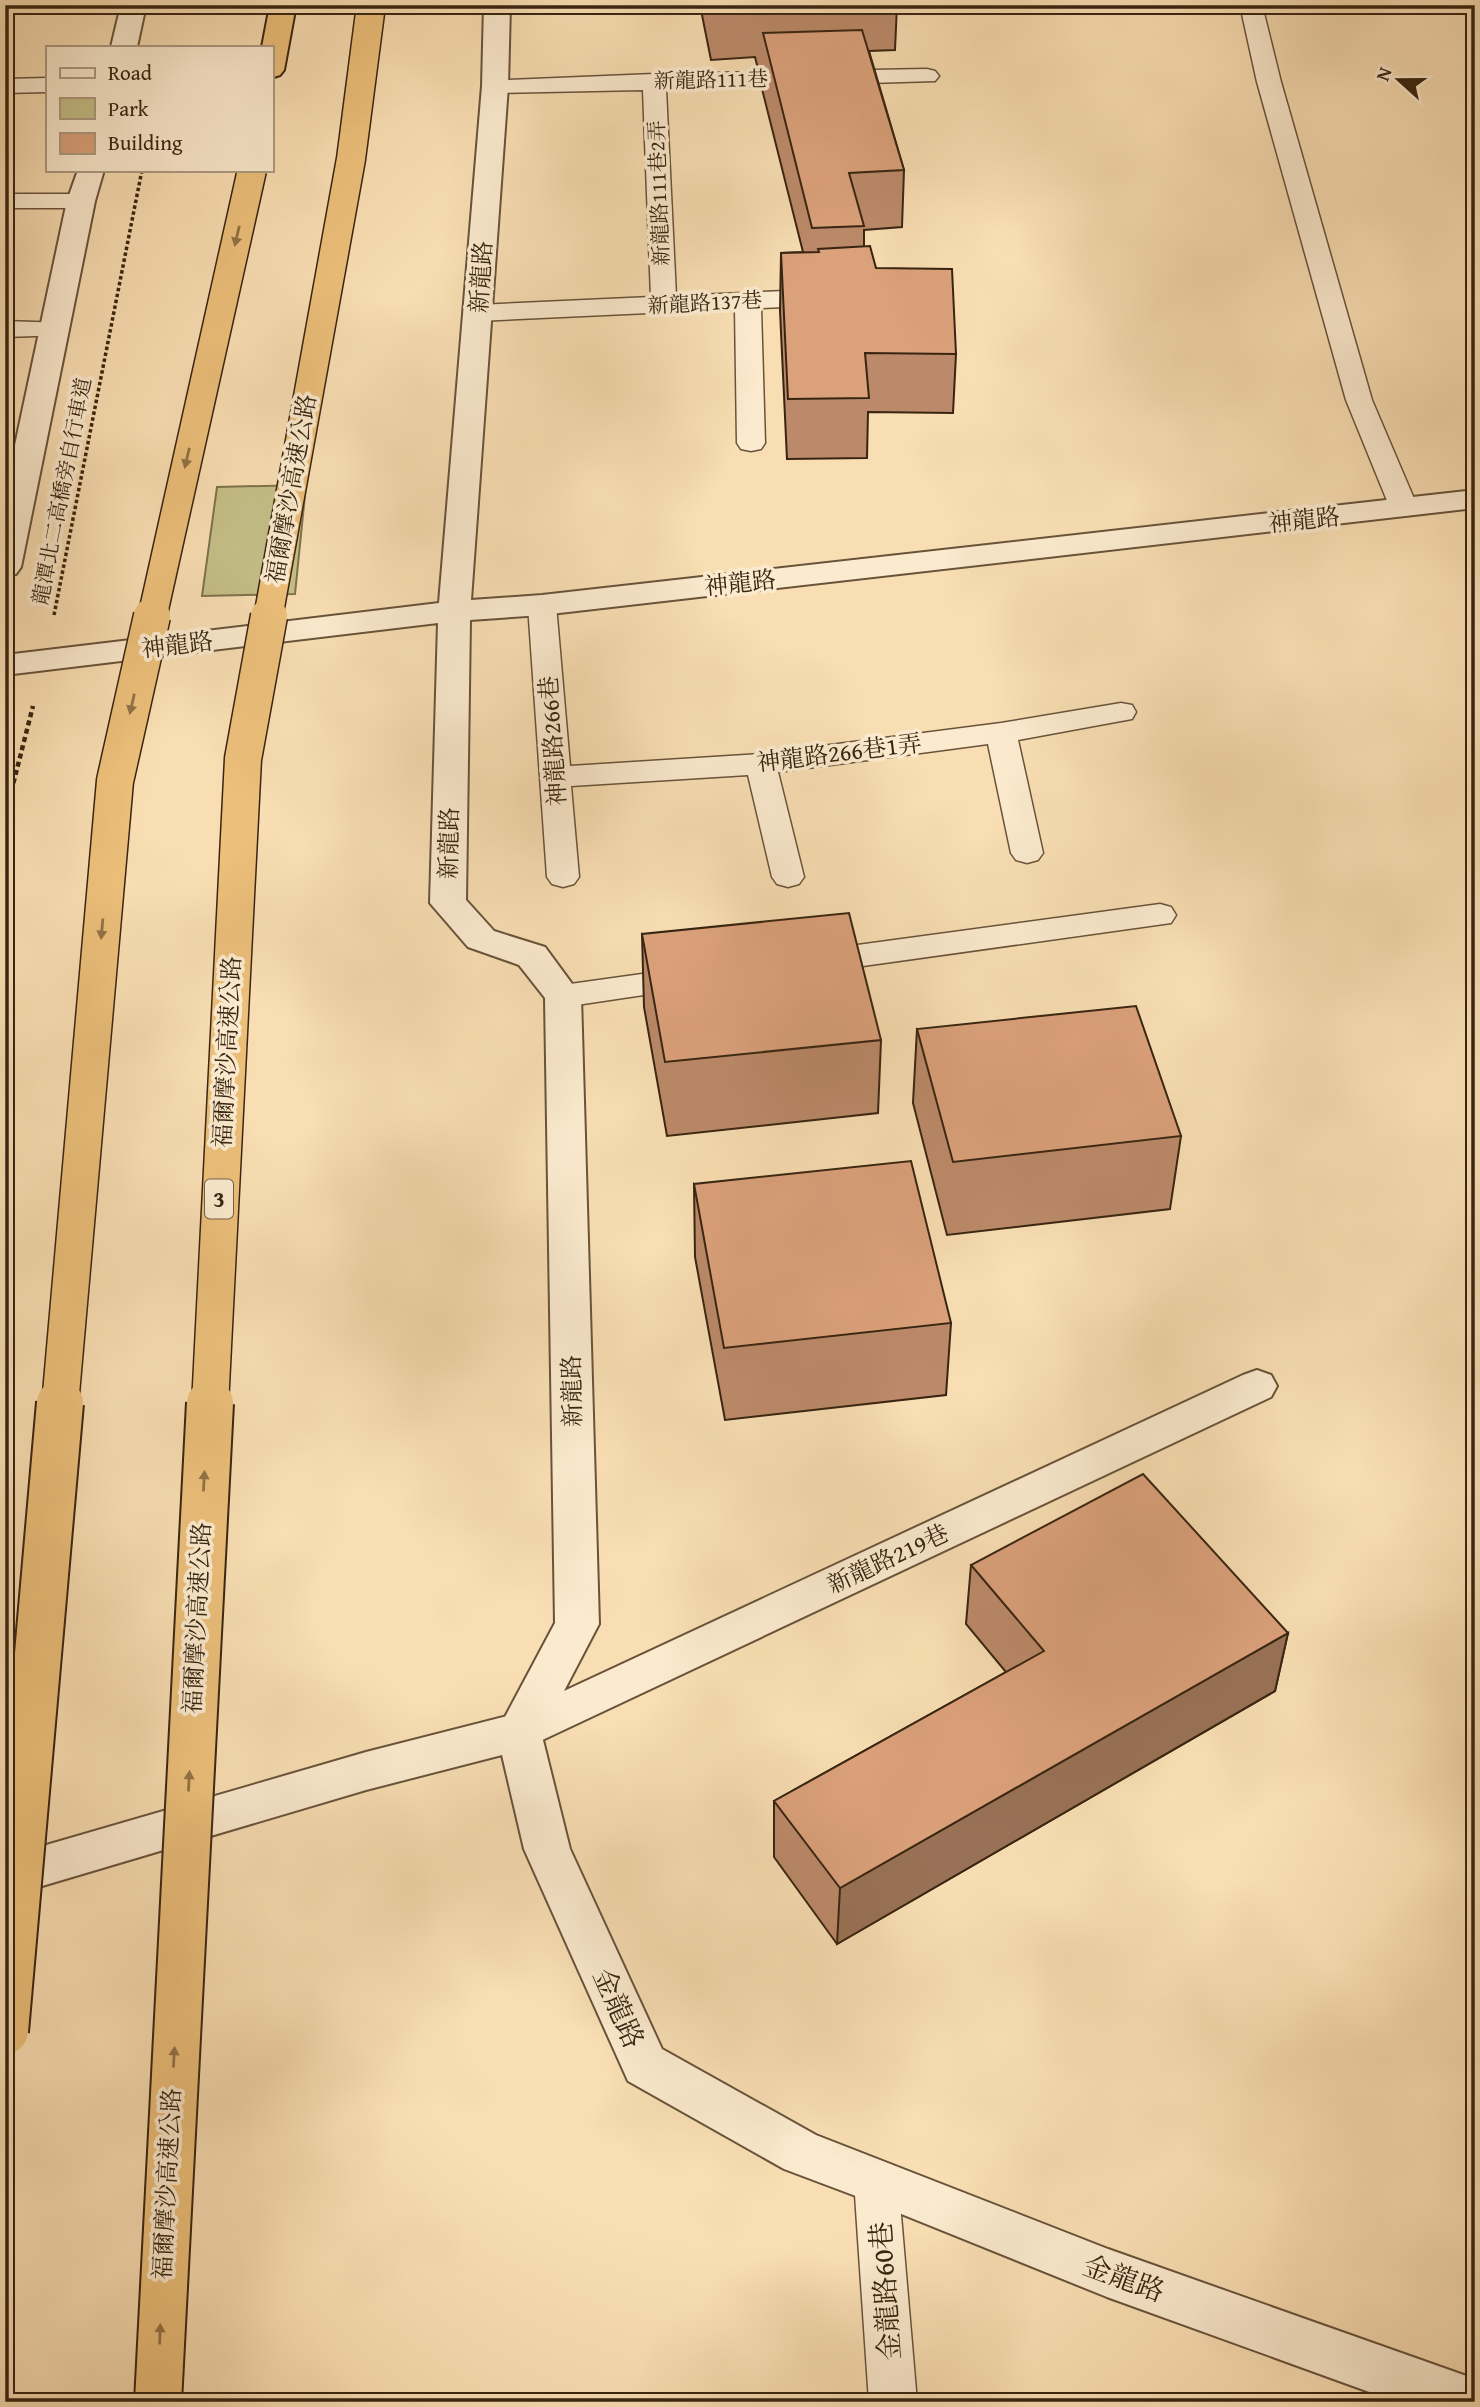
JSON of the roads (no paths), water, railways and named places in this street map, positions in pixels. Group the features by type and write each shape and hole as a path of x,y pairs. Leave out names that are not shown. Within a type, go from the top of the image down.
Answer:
{"highway":[{"path":"273,59 283,5"},
{"name":"福爾摩沙高速公路","path":"158,2402 243,759 351,159 371,5"},
{"path":"5,2031 115,781 252,172"}],"street":[{"path":"124,46 134,5"},
{"name":"新龍路","path":"497,5 495,86 454,611 448,903 481,940 532,956 563,996 577,1624 519,1732"},
{"path":"5,567 90,172"},
{"name":"神龍路","path":"5,665 454,611 542,605 1475,499"},
{"name":"新龍路219巷","path":"519,1732 1257,1386"},
{"path":"5,1877 366,1772 519,1732"},
{"name":"金龍路","path":"519,1732 547,1849 645,2065 801,2153 876,2180 1107,2273 1468,2402"}],"lane":[{"path":"1251,5 1269,82 1359,400 1404,508"},
{"name":"新龍路111巷","path":"495,86 927,76"},
{"name":"新龍路111巷2弄","path":"654,81 664,305"},
{"path":"5,86 46,85"},
{"path":"5,201 82,201"},
{"name":"新龍路137巷","path":"478,313 853,295"},
{"path":"748,302 751,443"},
{"path":"5,329 56,329"},
{"name":"神龍路266巷","path":"542,605 563,877"},
{"name":"神龍路266巷1弄","path":"556,777 761,764 1001,733 1121,712"},
{"path":"1001,733 1027,853"},
{"path":"761,764 789,877"},
{"path":"780,966 1160,915"},
{"path":"563,996 726,974"},
{"name":"金龍路60巷","path":"876,2180 893,2402"}]}
